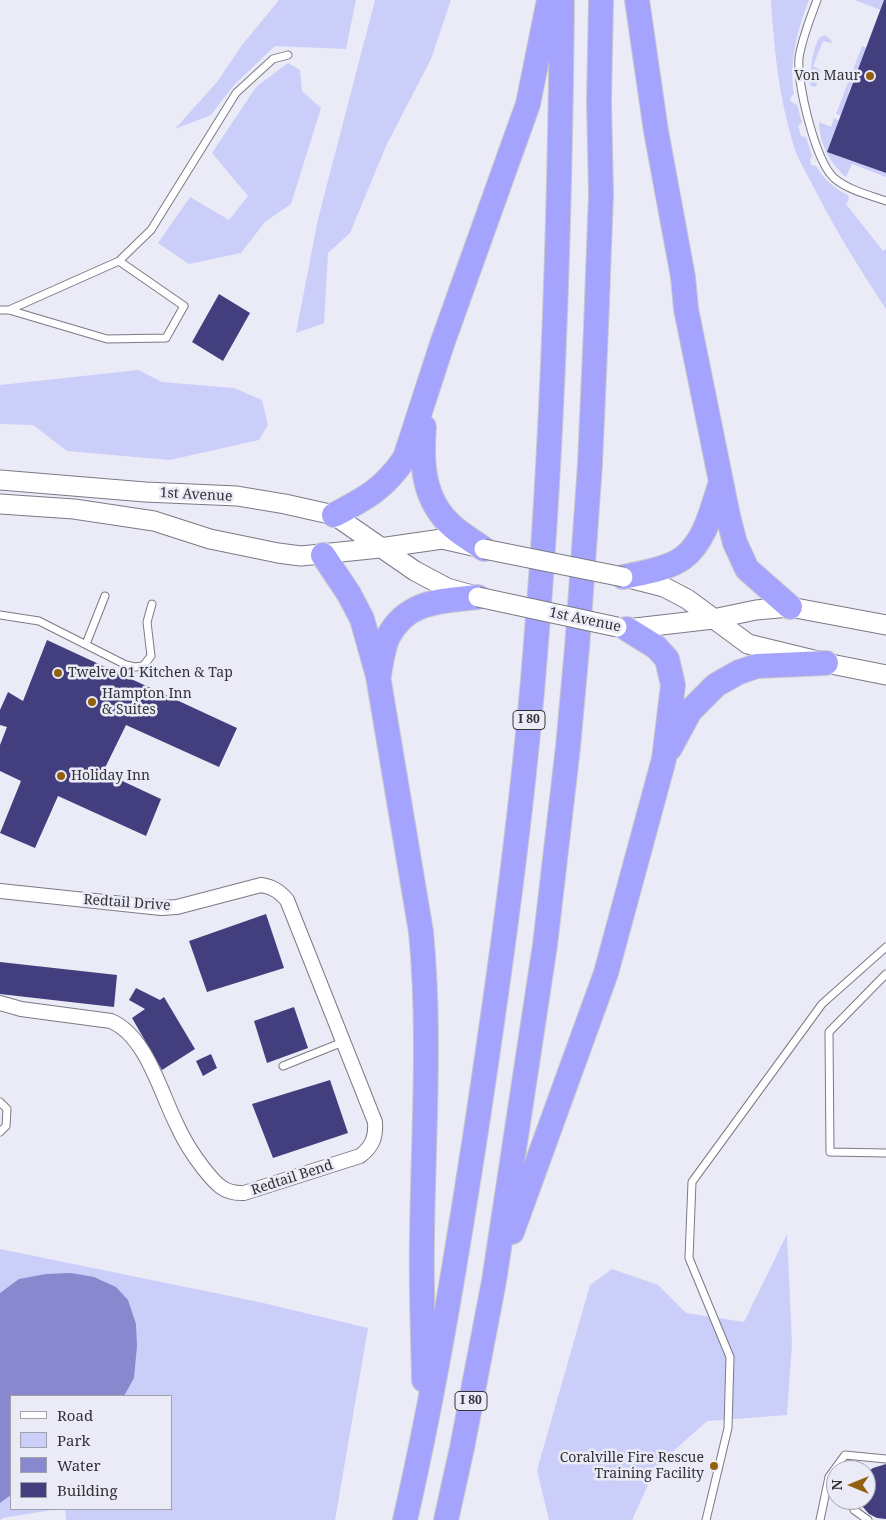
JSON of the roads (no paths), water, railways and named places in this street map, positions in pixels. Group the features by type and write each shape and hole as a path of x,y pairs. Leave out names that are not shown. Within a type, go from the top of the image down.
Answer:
{"highway":[{"path":"334,515 379,489 395,473 406,458 442,344 528,104 549,0"},
{"name":"I 80","path":"405,1520 425,1434 460,1238 503,949 527,742 544,532 556,326 560,193 562,0"},
{"name":"I 80","path":"446,1520 462,1448 494,1281 545,945 568,747 590,464 597,318 601,194 599,101 601,0"},
{"path":"637,0 656,131 683,277 686,309 735,543 747,569 790,607"},
{"path":"428,386 422,448 424,472 430,496 438,511 452,526 484,549"},
{"path":"623,577 657,569 683,558 693,547 707,525 721,482"},
{"path":"323,555 349,594 362,619 378,676 421,932 425,973 426,1098 422,1240 425,1434"},
{"path":"378,676 387,639 396,624 411,611 432,602 478,597"},
{"path":"494,1281 606,973 664,759 673,685 667,659 656,647 622,628"},
{"path":"664,759 690,711 716,685 739,672 757,666 826,663"}],"main road":[{"name":"1st Avenue","path":"0,480 145,492 237,496 334,515 415,571 446,588 478,597 622,628 713,619 756,610 790,607 886,624"},
{"name":"1st Avenue","path":"0,504 74,509 145,520 210,539 302,556 323,555 442,539 664,587 687,599 748,644 826,663 886,674"}],"street":[{"name":"Redtail Bend","path":"0,1003 21,1009 111,1021 129,1032 144,1054 184,1139 217,1185 225,1191 244,1194 360,1156 368,1150 373,1142 376,1133 375,1122 287,900 280,892 270,887 261,885 251,886"},
{"name":"Redtail Drive","path":"0,891 161,908 177,907 251,886"}],"lane":[{"path":"817,0 801,48 799,72 803,98 817,148 827,169 838,181 886,201"},
{"path":"9,310 119,261 151,230 236,93 273,58 288,55"},
{"path":"0,310 9,310 107,339 166,338 184,306 119,261"},
{"path":"86,644 105,596"},
{"path":"0,615 39,621 126,665 135,667 143,666 151,656 147,622 152,604"},
{"path":"706,1520 728,1428 730,1356 689,1258 692,1182 822,1004 886,947"},
{"path":"886,974 829,1032 829,1042 830,1152 886,1153"},
{"path":"283,1066 343,1042"},
{"path":"0,1102 7,1108 6,1126 0,1132"},
{"path":"843,1460 846,1455 886,1459"},
{"path":"820,1520 826,1491"},
{"path":"854,1510 868,1520"}],"water":[{"path":"71,1273 94,1277 116,1287 128,1300 136,1324 137,1346 134,1378 125,1395 10,1395 10,1496 0,1503 0,1293 19,1279 46,1274"}],"place":[{"name":"Von Maur","path":"870,76"},
{"name":"Twelve 01 Kitchen & Tap","path":"58,673"},
{"name":"Hampton Inn & Suites","path":"92,702"},
{"name":"Holiday Inn","path":"61,776"},
{"name":"Coralville Fire Rescue Training Facility","path":"714,1466"}]}
